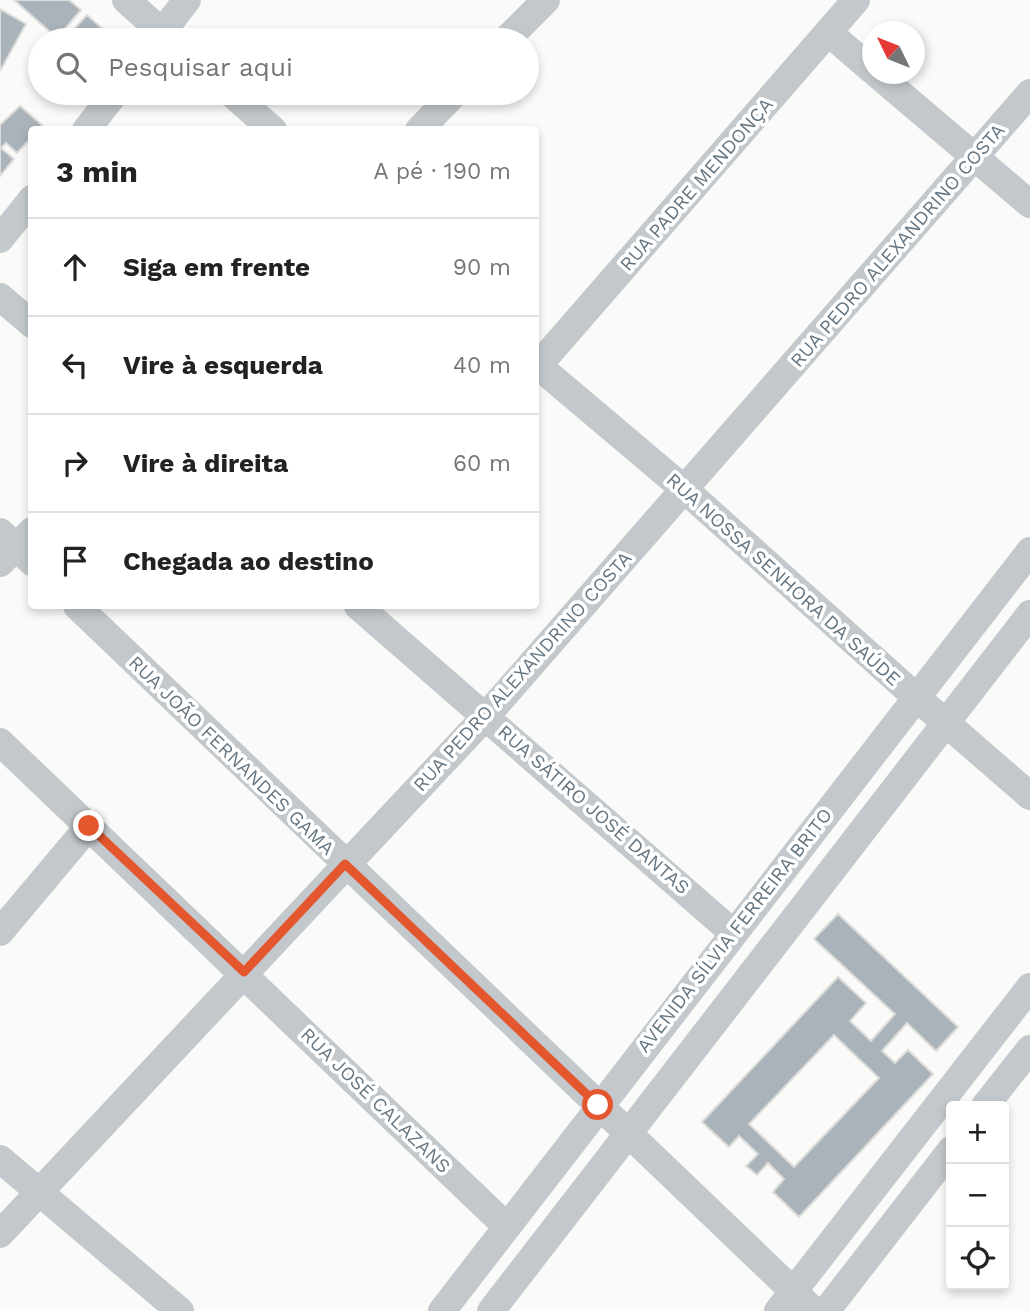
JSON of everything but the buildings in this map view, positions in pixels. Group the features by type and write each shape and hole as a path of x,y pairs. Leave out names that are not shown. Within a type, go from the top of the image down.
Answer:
{"street":[{"path":"126,0 153,28"},
{"path":"169,28 187,0"},
{"path":"518,28 546,0"},
{"name":"RUA PADRE MENDONÇA","path":"539,363 856,0"},
{"path":"828,32 862,61"},
{"path":"889,84 1030,204"},
{"name":"RUA PEDRO ALEXANDRINO COSTA","path":"0,1234 487,715 1030,93"},
{"path":"89,126 106,105"},
{"path":"245,105 268,126"},
{"path":"423,126 443,105"},
{"path":"0,239 28,204"},
{"path":"0,297 28,321"},
{"name":"RUA NOSSA SENHORA DA SAÚDE","path":"539,368 684,489 916,698 1030,796"},
{"name":"AVENIDA SÍLVIA FERREIRA BRITO","path":"442,1311 598,1105 1030,551"},
{"name":"RUA JOÃO FERNANDES GAMA","path":"80,609 628,1134 785,1301 814,1311"},
{"name":"RUA SÁTIRO JOSÉ DANTAS","path":"362,609 487,715 732,932"},
{"name":"AVENIDA SÍLVIA FERREIRA BRITO","path":"491,1311 1030,614"},
{"name":"RUA JOSÉ CALAZANS","path":"0,742 244,972 507,1227"},
{"path":"0,932 89,826"},
{"path":"785,1301 1030,987"},
{"path":"989,1101 1030,1049"},
{"path":"826,1311 946,1156"},
{"path":"0,1159 180,1311"}],"route":[{"path":"89,826 244,972 345,864 598,1105"}]}
